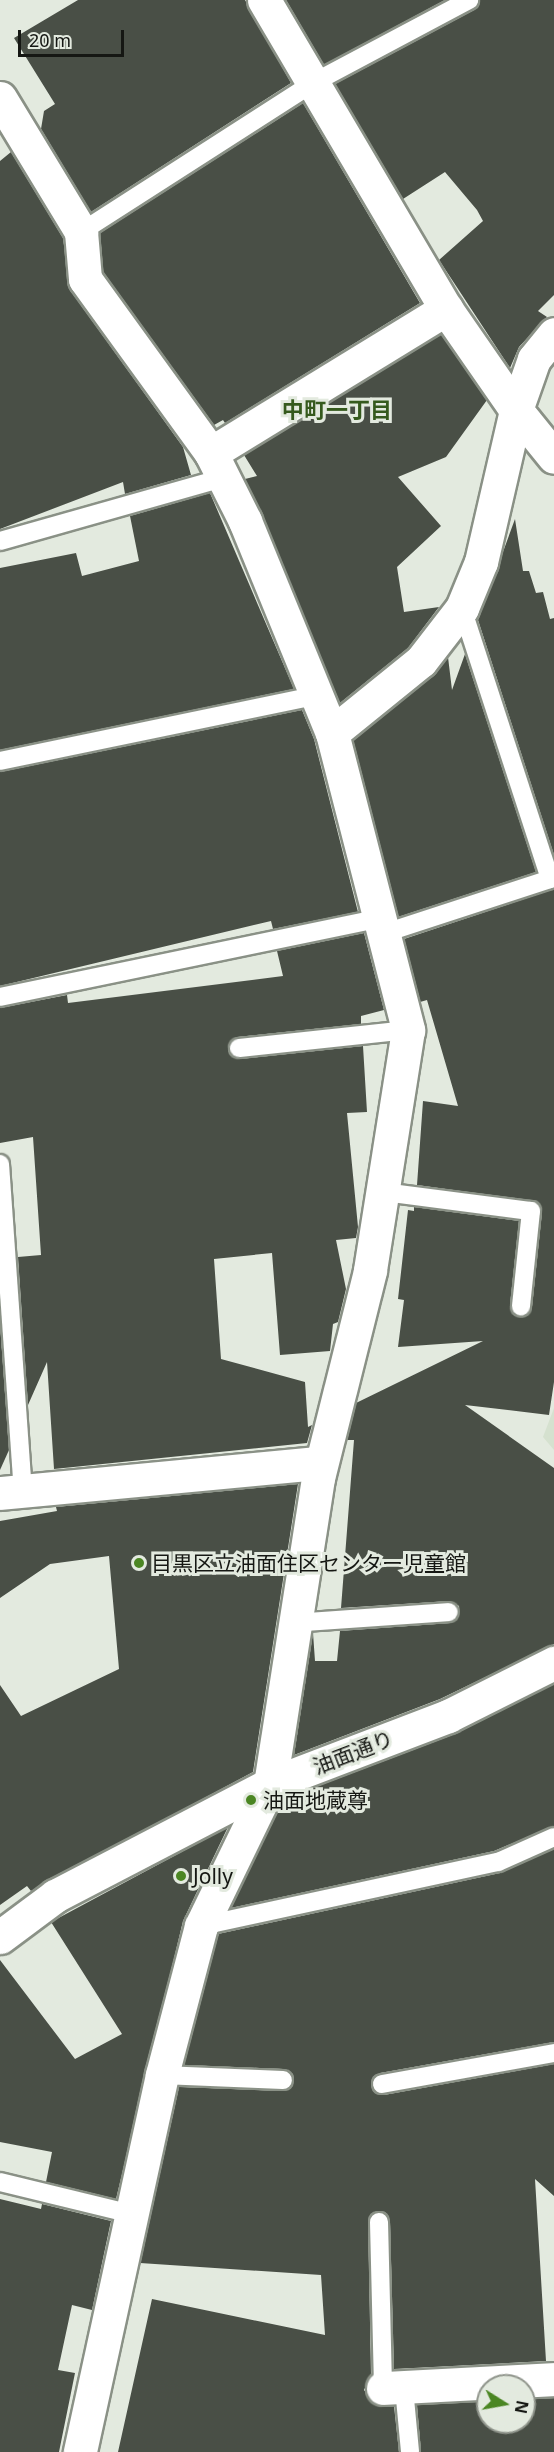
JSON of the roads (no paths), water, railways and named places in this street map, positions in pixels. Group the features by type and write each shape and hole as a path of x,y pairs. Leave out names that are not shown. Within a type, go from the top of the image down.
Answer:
{"street":[{"path":"264,0 446,309 516,410 554,457"},
{"path":"0,98 81,232 85,279 219,465 319,695 332,733 408,1030 370,1271 320,1463 292,1623 270,1784 201,1926 162,2075 80,2452"},
{"path":"219,465 446,309"},
{"path":"332,733 421,661 462,608 481,562 516,410 534,359 554,334"},
{"path":"12,1492 320,1463"},
{"name":"油面通り","path":"0,1937 55,1896 270,1784 448,1716 554,1663"},
{"path":"393,2388 554,2379"}],"lane":[{"path":"81,232 313,84 469,0"},
{"path":"0,542 219,465"},
{"path":"0,997 380,927 550,879 472,627 462,608"},
{"path":"0,761 319,695"},
{"path":"239,1048 408,1030"},
{"path":"0,1164 12,1492"},
{"path":"384,1192 531,1211 521,1306"},
{"path":"292,1623 449,1612"},
{"path":"201,1926 498,1862 554,1837"},
{"path":"382,2084 554,2053"},
{"path":"162,2075 283,2080"},
{"path":"0,2182 131,2214"},
{"path":"379,2222 393,2388 410,2452"}],"place":[{"name":"目黒区立油面住区センター児童館","path":"139,1563"},
{"name":"油面地蔵尊","path":"251,1800"},
{"name":"Jolly","path":"181,1876"}],"district":[{"name":"中町一丁目","path":"337,410"}]}
